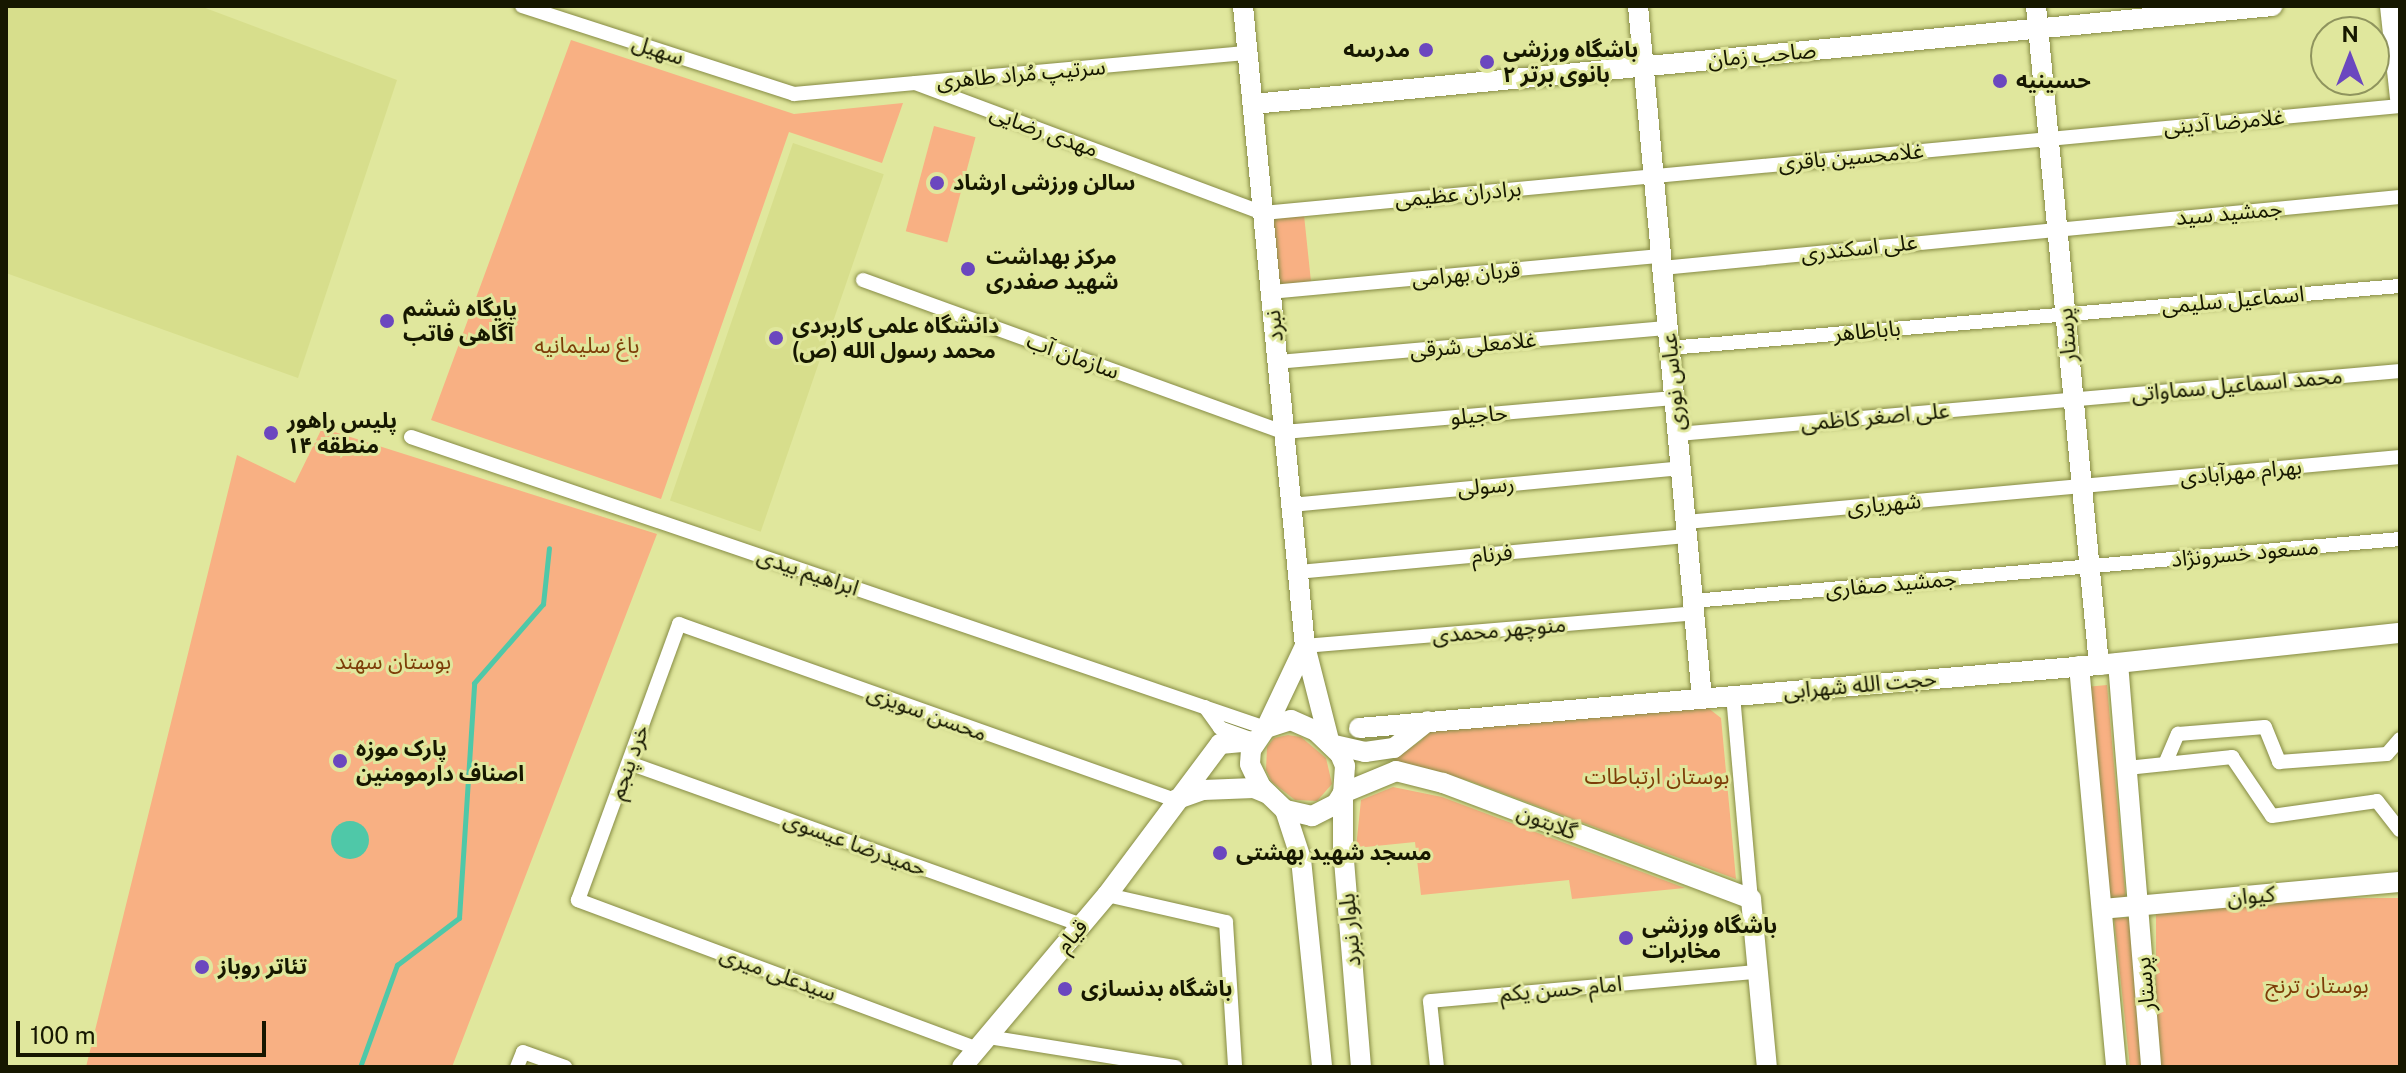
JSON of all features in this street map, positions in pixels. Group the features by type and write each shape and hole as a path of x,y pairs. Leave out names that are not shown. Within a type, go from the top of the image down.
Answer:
{"street":[{"name":"سهیل","path":"522,6 794,94"},
{"name":"نبرد","path":"1243,6 1305,646 1330,744"},
{"name":"عباس نوری","path":"1638,6 1702,698"},
{"name":"پرستار","path":"2036,6 2099,665 2102,909 2116,1067"},
{"name":"صاحب زمان","path":"1253,104 2272,6"},
{"path":"2390,6 2400,98"},
{"name":"سرتیپ مُراد طاهری","path":"794,94 1248,53"},
{"name":"مهدی رضایی","path":"915,83 1263,213"},
{"name":"غلامرضا آدینی","path":"2048,139 2400,106"},
{"name":"غلامحسین باقری","path":"1653,176 2048,139"},
{"name":"برادران عظیمی","path":"1263,213 1653,176"},
{"name":"جمشید سید","path":"2057,229 2400,197"},
{"name":"علی اسکندری","path":"1661,262 2057,229"},
{"name":"قربان بهرامی","path":"1271,292 1661,262"},
{"name":"سازمان آب","path":"863,280 1284,432"},
{"name":"اسماعیل سلیمی","path":"2065,314 2400,286"},
{"name":"باباطاهر","path":"1668,338 2065,314"},
{"name":"غلامعلی شرقی","path":"1277,362 1668,338"},
{"name":"محمد اسماعیل سماواتی","path":"2073,399 2400,371"},
{"name":"حاجیلو","path":"1284,432 1674,398"},
{"name":"علی اصغر کاظمی","path":"1678,434 2073,399"},
{"name":"ابراهیم بیدی","path":"411,437 1205,707 1261,734"},
{"name":"بهرام مهرآبادی","path":"2082,486 2400,457"},
{"name":"رسولى","path":"1291,505 1681,468"},
{"name":"شهریاری","path":"1686,529 2082,486"},
{"name":"فرنام","path":"1298,572 1686,529"},
{"name":"مسعود خسرونژاد","path":"2089,567 2400,539"},
{"name":"جمشید صفاری","path":"1694,607 2089,567"},
{"name":"منوچهر محمدی","path":"1305,646 1694,607"},
{"name":"خرد پنجم","path":"578,900 679,624"},
{"name":"محسن سویزی","path":"679,624 1175,800"},
{"name":"حجت الله شهرابی","path":"1359,728 2099,665 2400,633"},
{"path":"1261,734 1278,722 1305,723 1330,744 1345,766 1343,793 1324,812 1298,815 1285,810 1253,777 1250,764 1261,734 1305,646"},
{"name":"پرستار","path":"2099,665 2127,768 2151,1067"},
{"path":"1733,695 1767,1067"},
{"path":"1330,744 1365,752 1394,748 1428,721"},
{"path":"2165,764 2178,734 2265,727 2279,762 2387,754 2400,739"},
{"name":"قیام","path":"962,1067 1107,895 1175,800 1220,744 1261,734"},
{"path":"2127,768 2232,757 2272,816 2377,801 2400,830"},
{"name":"حمیدرضا عیسوی","path":"629,763 1081,925"},
{"name":"گلابتون","path":"1343,793 1396,771 1414,774 1751,899"},
{"path":"1175,800 1203,790 1254,788 1268,794"},
{"name":"بلوار نبرد","path":"1343,793 1343,849 1361,1067"},
{"name":"بلوار نبرد","path":"1285,810 1301,859 1322,1067"},
{"name":"کیوان","path":"2102,909 2400,882"},
{"path":"1107,895 1226,922 1235,1067"},
{"name":"سیدعلی میری","path":"578,900 983,1043 1176,1067"},
{"name":"امام حسن یکم","path":"1437,1067 1430,1001 1758,972"},
{"path":"517,1067 523,1052 565,1067"}],"shaded area":[{"path":"6,6 200,6 397,80 298,378 6,273"},
{"name":"دانشگاه علمی کاربردی محمد رسول الله (ص)","path":"793,143 884,174 761,532 670,500"}],"green space":[{"name":"باغ سلیمانیه","path":"571,40 794,114 903,103 882,163 789,132 661,499 431,420"},
{"name":"سالن ورزشی ارشاد","path":"934,126 976,137 947,242 906,231"},
{"path":"1304,215 1311,283 1277,286 1270,219"},
{"name":"بوستان سهند","path":"322,428 657,534 452,1067 86,1067 237,455 295,483"},
{"path":"2107,685 2126,897 2110,899 2091,686"},
{"name":"بوستان ارتباطات","path":"1703,704 1721,718 1736,879 1470,781 1393,760 1422,740 1430,727"},
{"path":"1288,735 1301,737 1326,758 1332,784 1317,801 1295,800 1272,782 1266,770 1267,747 1274,738"},
{"path":"1393,787 1442,797 1685,888 1572,899 1569,880 1421,895 1415,842 1356,848 1361,800"},
{"name":"بوستان ترنج","path":"2156,898 2400,898 2400,1067 2156,1067"},
{"path":"2114,918 2131,918 2144,1067 2130,1067"}],"water":[{"path":"350,821 363,827 369,840 363,853 350,859 337,853 331,840 337,827"}],"waterway":[{"path":"360,1067 397,965 459,918 474,683 543,604 549,548"}],"place":[{"name":"مدرسه","path":"1426,50"},
{"name":"باشگاه ورزشی بانوی برتر ۲","path":"1487,62"},
{"name":"حسینیه","path":"2000,81"},
{"name":"سالن ورزشی ارشاد","path":"937,183"},
{"name":"مرکز بهداشت شهید صفدری","path":"968,269"},
{"name":"پایگاه ششم آگاهی فاتب","path":"387,321"},
{"name":"دانشگاه علمی کاربردی محمد رسول الله (ص)","path":"776,338"},
{"name":"پلیس راهور منطقه ۱۴","path":"271,433"},
{"name":"پارک موزه اصناف دارمومنین","path":"340,761"},
{"name":"مسجد شهید بهشتی","path":"1220,853"},
{"name":"باشگاه ورزشی مخابرات","path":"1626,938"},
{"name":"تئاتر روباز","path":"202,967"},
{"name":"باشگاه بدنسازی","path":"1065,989"}]}
